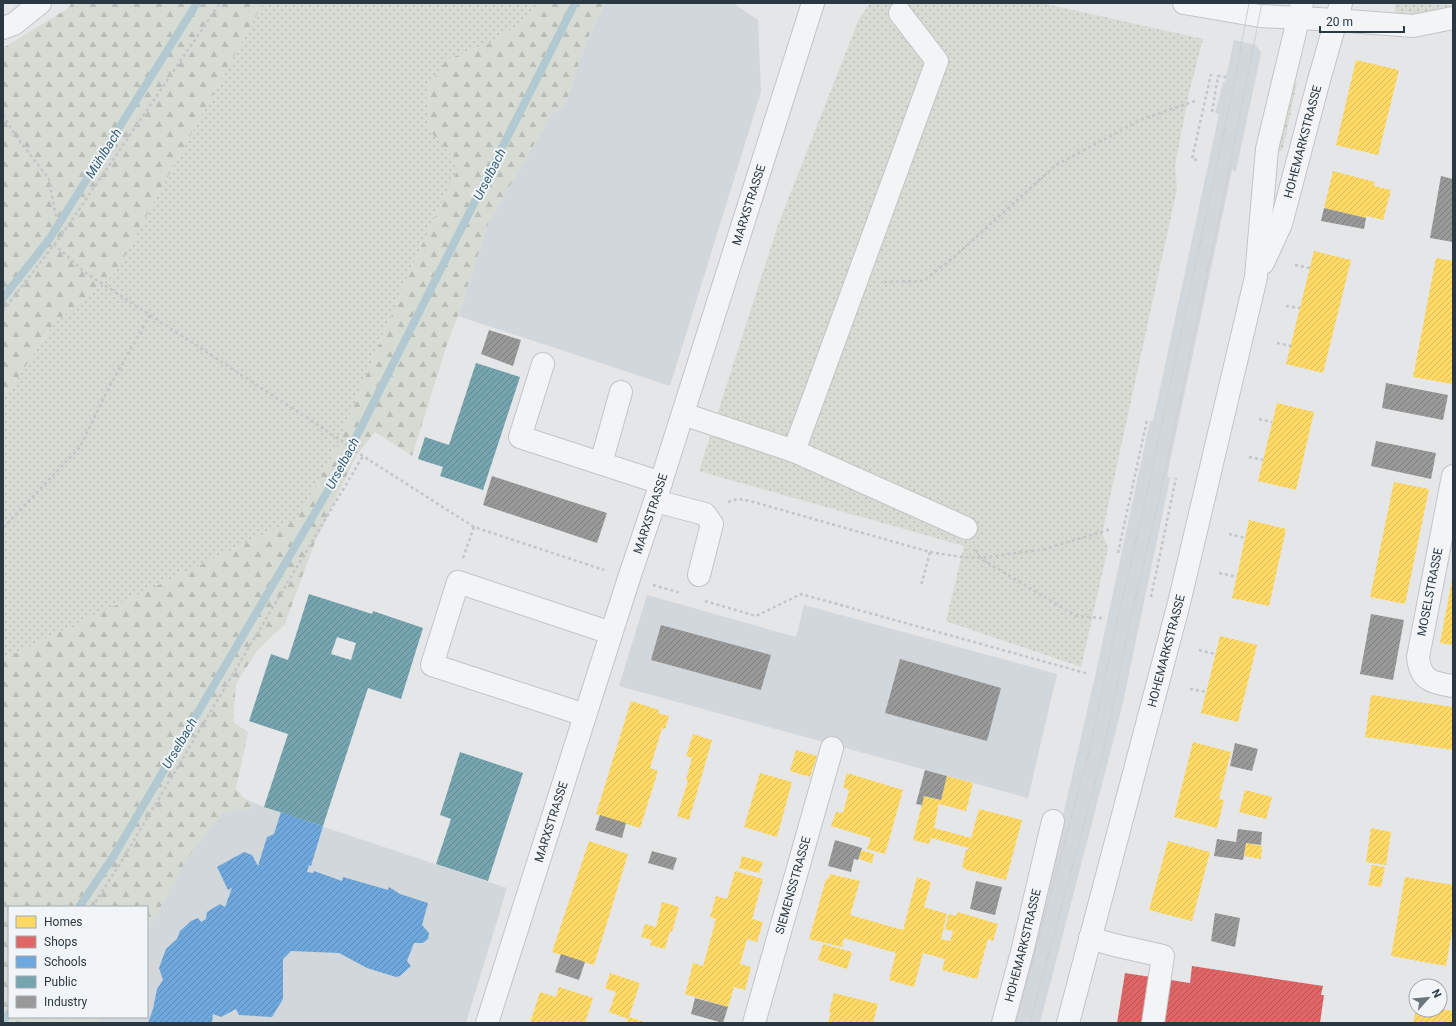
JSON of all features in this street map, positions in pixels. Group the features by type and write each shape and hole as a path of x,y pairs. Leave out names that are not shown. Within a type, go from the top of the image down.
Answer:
{"street":[{"path":"3,28 14,24 40,3"},
{"name":"MARXSTRASSE","path":"487,1023 611,633 658,492 813,3"},
{"path":"1184,3 1247,14 1300,11 1339,11 1413,26 1453,18"},
{"name":"HOHEMARKSTRASSE","path":"1068,1023 1179,603 1256,277 1267,150 1284,72 1300,11"},
{"name":"HOHEMARKSTRASSE","path":"1256,277 1281,224 1339,11"},
{"path":"794,452 938,61 900,13"},
{"path":"543,364 520,437 601,463 705,514 712,524 699,575"},
{"path":"601,463 621,392"},
{"path":"682,414 794,452 966,528"},
{"name":"MOSELSTRASSE","path":"1453,476 1418,657 1419,668 1426,678 1437,683 1453,686"},
{"path":"585,715 432,665 458,582 611,633"},
{"name":"SIEMENSSTRASSE","path":"754,1023 832,748"},
{"name":"HOHEMARKSTRASSE","path":"1003,1023 1023,948 1053,821"},
{"path":"1090,938 1163,956 1153,1023"}],"path":[{"path":"3,311 63,233 220,3"},
{"path":"1197,160 1192,158 1211,74"},
{"path":"1212,112 1218,76 1226,77"},
{"path":"856,283 923,281 954,258 1056,164 1142,119 1195,101"},
{"path":"3,115 15,135 49,179 56,217 63,233"},
{"path":"54,244 83,271 363,456 474,527 681,594"},
{"path":"1295,265 1310,268"},
{"path":"1286,306 1300,308"},
{"path":"3,528 80,447 107,391 150,315"},
{"path":"1277,343 1291,346"},
{"path":"1259,419 1272,422"},
{"path":"1118,553 1147,420"},
{"path":"93,906 121,862 363,456"},
{"path":"1249,457 1263,460"},
{"path":"1151,597 1176,478"},
{"path":"705,514 723,503 738,499 750,501 930,552 961,557 980,558 1045,549 1111,529"},
{"path":"458,582 460,569 474,527"},
{"path":"1229,534 1245,538"},
{"path":"922,586 930,552"},
{"path":"980,558 1076,616 1102,618"},
{"path":"1219,573 1237,577"},
{"path":"704,600 756,616 801,594 1089,674"},
{"path":"1200,650 1215,654"},
{"path":"1190,689 1206,692"}],"shaded area":[{"path":"605,3 733,3 758,20 761,92 670,386 458,316 489,221 552,114 565,106 586,42"},
{"path":"1234,40 1256,45 1261,53 1236,171 1232,170 1167,476 1170,478 1122,707 1040,1023 1007,1023 1064,811 1096,672 1150,421 1153,421 1219,114 1215,113 1223,82 1225,82"},
{"path":"647,595 796,637 804,605 1057,674 1028,798 619,686"},
{"path":"193,777 264,807 507,888 466,1023 37,1023 40,1018 148,1018 147,906"}],"green space":[{"path":"72,3 263,3 115,273 54,323 13,385 3,395 3,48 67,9"},
{"path":"263,3 538,3 523,21 496,41 446,60 428,129 460,165 412,266 334,453 297,519 3,659 3,395 13,385 54,323 115,273"},
{"path":"538,3 605,3 586,42 565,106 552,114 489,221 458,316 447,344 412,456 375,432 356,456 313,547 285,624 257,651 236,684 233,722 248,732 236,789 253,808 222,813 187,859 148,930 148,906 8,906 8,1018 100,1018 97,1023 3,1023 3,659 297,519 334,453 412,266 460,165 428,129 426,91 446,60 496,41 523,21"},
{"path":"870,3 1042,3 1203,39 1189,93 1175,166 1177,189 1102,534 1108,548 1081,667 946,621 964,546 699,471 778,225 859,19"},
{"path":"1395,3 1453,5 1452,15 1395,13"},
{"path":"1287,81 1297,83 1283,149 1277,153"}],"building: Homes":[{"path":"1356,60 1399,70 1378,155 1336,145"},
{"path":"1333,171 1375,182 1374,186 1391,190 1383,220 1367,216 1366,218 1324,208"},
{"path":"1314,251 1351,260 1323,373 1286,364"},
{"path":"1436,258 1453,261 1452,384 1413,377"},
{"path":"1277,403 1314,412 1296,490 1258,481"},
{"path":"1394,482 1429,489 1405,604 1370,597"},
{"path":"1249,520 1286,529 1269,606 1232,598"},
{"path":"1453,580 1453,645 1440,643"},
{"path":"1220,636 1257,645 1238,722 1201,713"},
{"path":"1371,695 1453,707 1453,750 1365,737"},
{"path":"631,701 659,710 658,713 669,716 665,729 662,728 650,768 658,771 640,828 596,814"},
{"path":"693,734 712,740 689,820 677,816 688,781 686,780 692,758 686,756"},
{"path":"1193,742 1231,752 1219,799 1224,800 1217,828 1174,817"},
{"path":"796,750 817,756 810,777 790,771"},
{"path":"760,773 792,782 777,837 744,827"},
{"path":"847,773 903,790 885,854 867,849 871,838 831,826 836,812 843,813 849,790 843,787"},
{"path":"947,776 973,783 966,811 939,804 934,828 971,838 979,809 1022,820 1006,880 964,869 965,868 962,867 966,850 969,848 931,838 929,844 913,840 924,796 941,800"},
{"path":"1245,790 1272,797 1266,819 1239,812"},
{"path":"1371,828 1391,832 1386,865 1366,862"},
{"path":"589,841 628,854 594,965 552,952"},
{"path":"1168,841 1210,852 1192,921 1149,910"},
{"path":"1246,843 1262,846 1261,859 1244,856"},
{"path":"861,850 874,854 872,863 859,859"},
{"path":"742,856 763,862 759,873 739,868"},
{"path":"1372,865 1385,867 1381,887 1368,885"},
{"path":"735,871 763,879 752,919 763,922 757,942 747,939 740,964 751,967 745,990 734,987 728,1007 685,994 693,963 703,966 716,919 710,917 716,896 727,899"},
{"path":"830,874 860,881 850,915 903,930 917,877 931,882 924,907 947,914 941,939 950,941 953,931 945,929 949,914 956,916 958,912 998,924 993,941 988,939 977,979 942,970 945,959 923,953 914,987 889,980 896,953 844,938 842,947 809,939 826,879 828,879"},
{"path":"1405,877 1453,885 1453,926 1446,966 1391,956"},
{"path":"662,902 679,907 672,932 670,931 665,949 650,945 652,940 641,937 645,924 656,927"},
{"path":"823,944 852,952 847,969 818,960"},
{"path":"610,973 640,983 629,1017 647,1023 627,1023 628,1019 609,1012 616,992 605,988"},
{"path":"559,987 593,998 585,1023 530,1023 540,992 556,997"},
{"path":"834,993 878,1004 873,1023 828,1023"},
{"path":"1448,1010 1453,1011 1453,1023 1413,1023 1414,1018 1448,1018"}],"building: Shops":[{"path":"1192,966 1323,986 1321,995 1324,995 1320,1023 1117,1023 1125,973 1190,983"}],"building: Schools":[{"path":"281,812 323,826 311,866 309,865 307,872 313,873 314,871 342,881 343,877 388,890 389,887 400,894 428,903 422,925 429,933 428,939 423,943 414,943 407,961 411,966 400,976 396,977 367,968 339,953 291,951 283,959 283,999 272,1017 239,1015 236,1009 221,1017 213,1014 212,1023 148,1023 153,1009 157,989 163,980 159,968 166,949 177,939 180,931 191,921 198,918 201,922 206,919 207,912 220,904 225,907 232,888 228,890 217,867 244,852 252,855 258,866 267,837 274,834"}],"building: Public":[{"path":"476,363 520,377 483,490 440,476 443,467 418,459 425,437 449,445"},
{"path":"309,594 372,614 373,611 423,628 401,699 368,688 323,826 264,807 288,734 249,721 271,654 288,660","holes":["337,637 356,643 351,660 331,654"]},
{"path":"460,752 523,773 488,881 436,864 451,819 440,815"}],"building: Industry":[{"path":"1441,176 1453,179 1453,242 1430,238"},
{"path":"1324,208 1366,218 1364,229 1321,221"},
{"path":"489,330 521,340 513,366 481,354"},
{"path":"1386,383 1448,395 1443,420 1382,408"},
{"path":"1376,441 1436,453 1431,479 1371,466"},
{"path":"492,476 607,513 597,543 483,505"},
{"path":"1371,614 1404,620 1393,680 1360,674"},
{"path":"661,625 771,655 761,690 651,660"},
{"path":"900,659 1001,688 987,741 885,713"},
{"path":"1235,743 1258,749 1252,771 1230,766"},
{"path":"925,770 947,776 941,800 924,796 922,805 916,804"},
{"path":"600,815 626,823 622,838 595,830"},
{"path":"1238,829 1262,832 1261,845 1246,843 1243,860 1214,856 1217,839 1236,842"},
{"path":"835,840 862,848 858,860 854,859 851,872 828,866"},
{"path":"652,851 677,858 673,870 648,863"},
{"path":"976,881 1002,887 995,915 970,909"},
{"path":"1215,913 1240,918 1235,947 1211,941"},
{"path":"561,954 585,962 579,980 555,972"},
{"path":"695,998 728,1007 723,1023 691,1014"}],"waterway":[{"name":"Mühlbach","path":"3,298 50,238 197,3"},
{"name":"Urselbach","path":"80,906 113,857 337,475 575,3"},
{"name":"Urselbach","path":"3,1022 8,1014"}],"tram line":[{"path":"1016,1023 1089,752 1146,498 1234,84 1249,3"},
{"path":"1030,1023 1103,754 1129,625 1159,499 1228,175 1262,3"}]}
